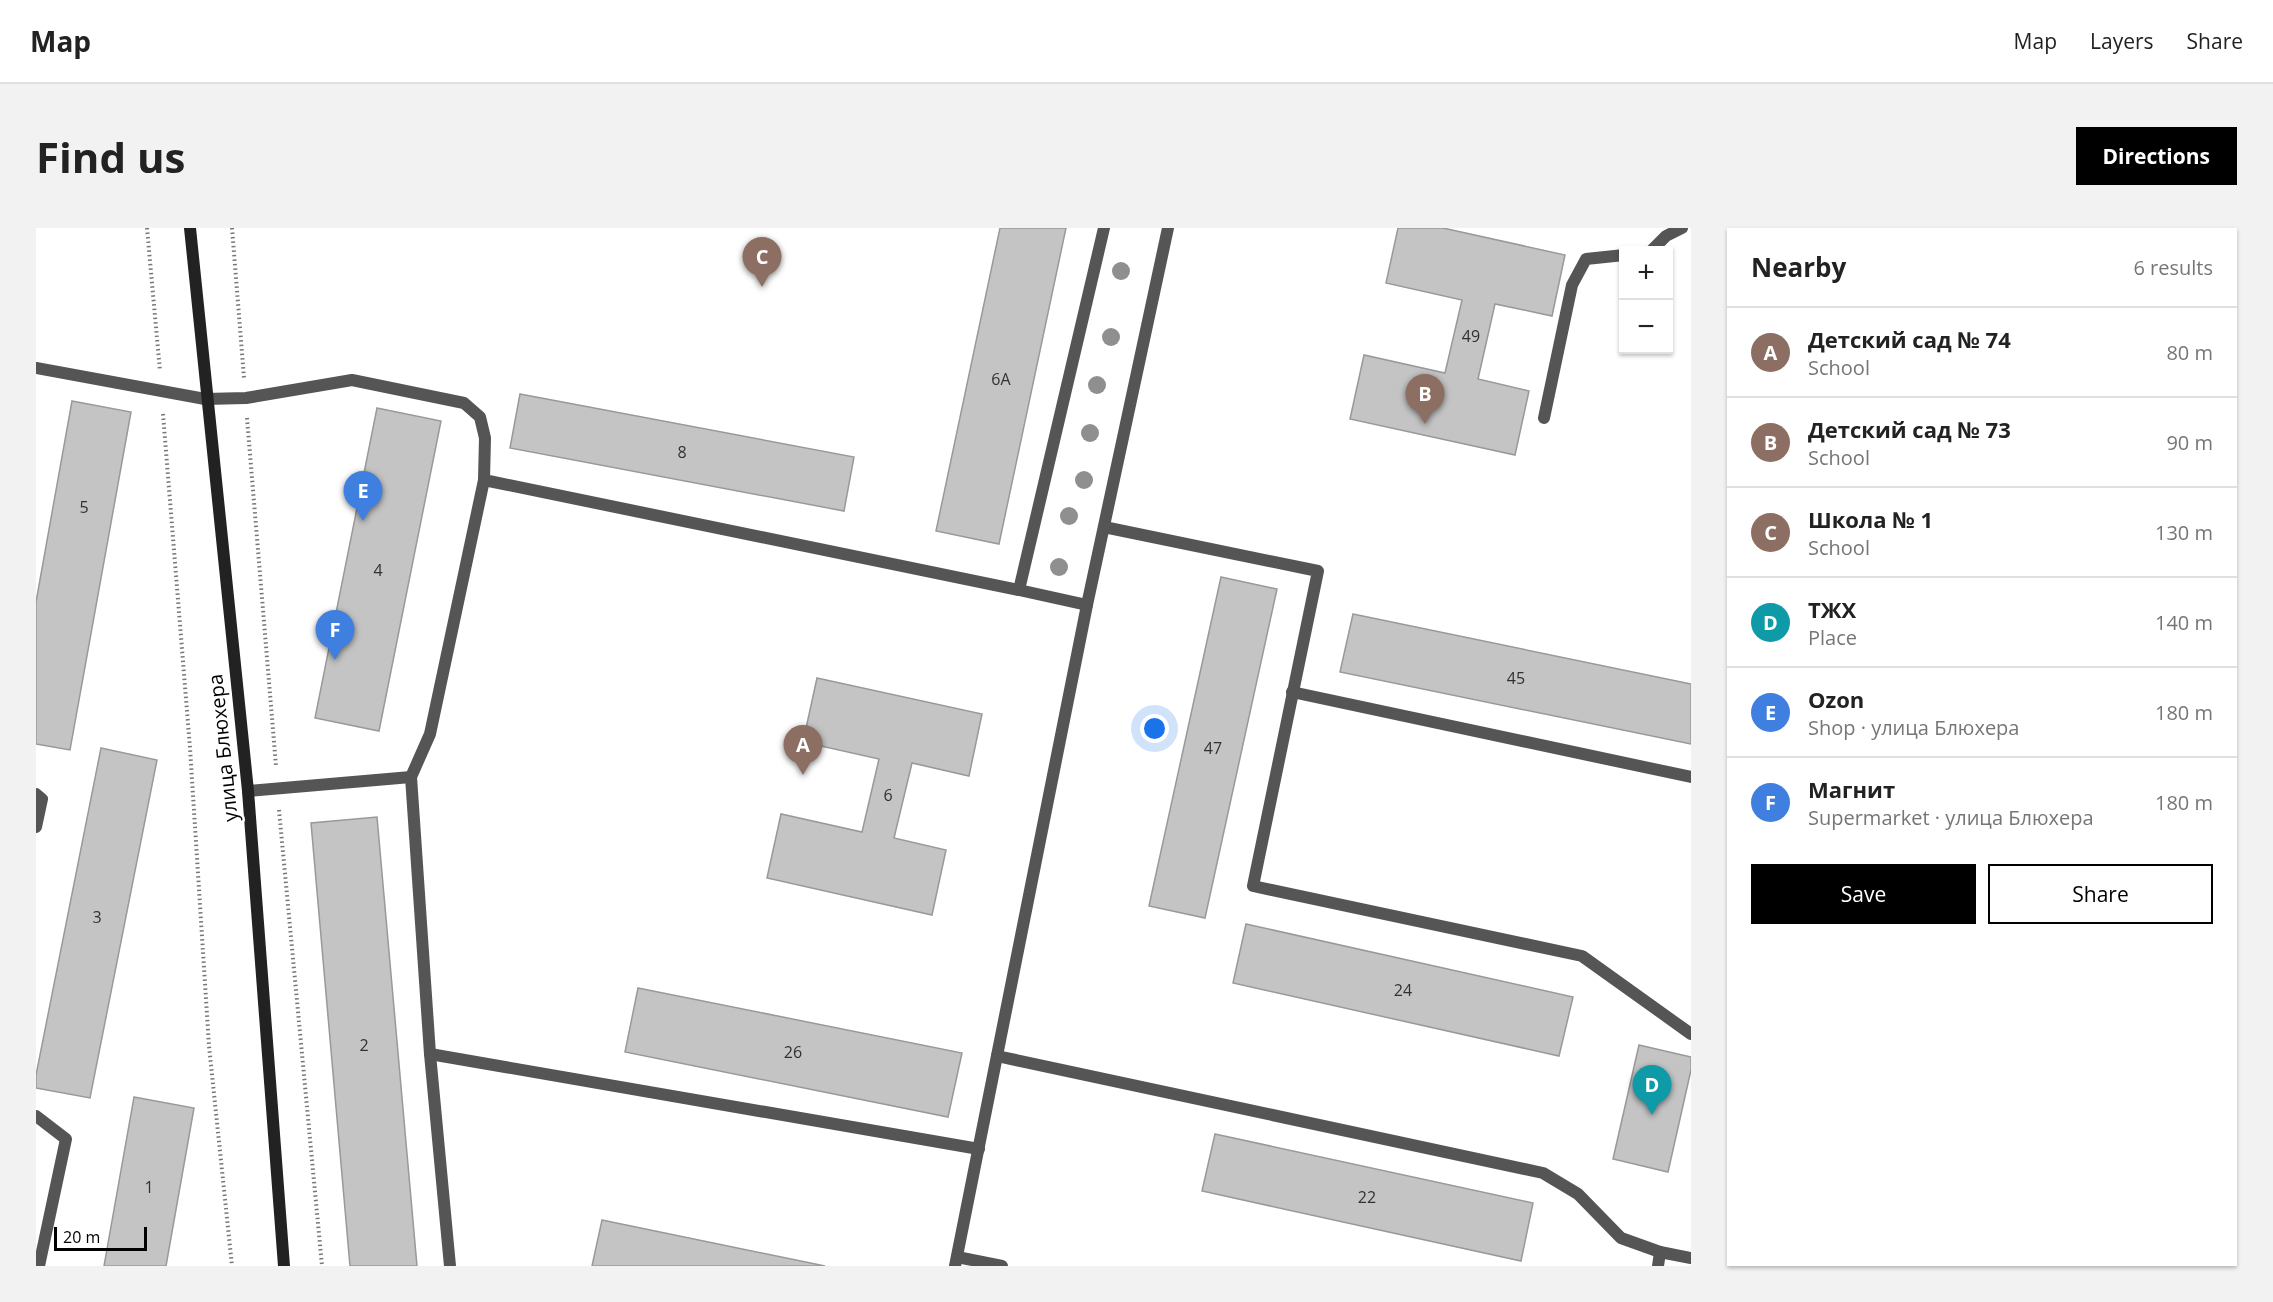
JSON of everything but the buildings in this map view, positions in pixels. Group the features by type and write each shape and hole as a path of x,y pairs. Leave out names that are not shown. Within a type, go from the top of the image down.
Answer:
{"street":[{"name":"улица Блюхера","path":"190,228 205,399 248,790 284,1266"}],"lane":[{"path":"1018,590 1104,228"},
{"path":"1002,1266 956,1262 1087,605 1168,228"},
{"path":"1656,246 1666,236 1682,228"},
{"path":"1544,418 1572,285 1587,259 1619,255"},
{"path":"36,368 205,399 246,398 352,380 464,403 480,417 485,438 483,480 430,734 411,777 430,1053 450,1266"},
{"path":"483,480 1087,605"},
{"path":"1104,527 1318,571 1253,886 1582,956 1691,1034"},
{"path":"1293,692 1691,777"},
{"path":"248,790 411,777"},
{"path":"36,794 42,799 36,827"},
{"path":"430,1053 979,1149"},
{"path":"997,1056 1543,1173 1578,1194 1621,1238 1660,1252 1691,1258"},
{"path":"36,1116 66,1139 39,1266"},
{"path":"1658,1266 1660,1252"}],"path":[{"path":"147,228 190,748 209,1046 232,1266"},
{"path":"232,228 278,788 322,1266"}],"place":[{"name":"Школа № 1","path":"762,287"},
{"name":"Детский сад № 73","path":"1425,424"},
{"name":"Ozon","path":"363,521"},
{"name":"Магнит","path":"335,660"},
{"name":"Детский сад № 74","path":"803,775"},
{"name":"ТЖХ","path":"1652,1115"}]}
